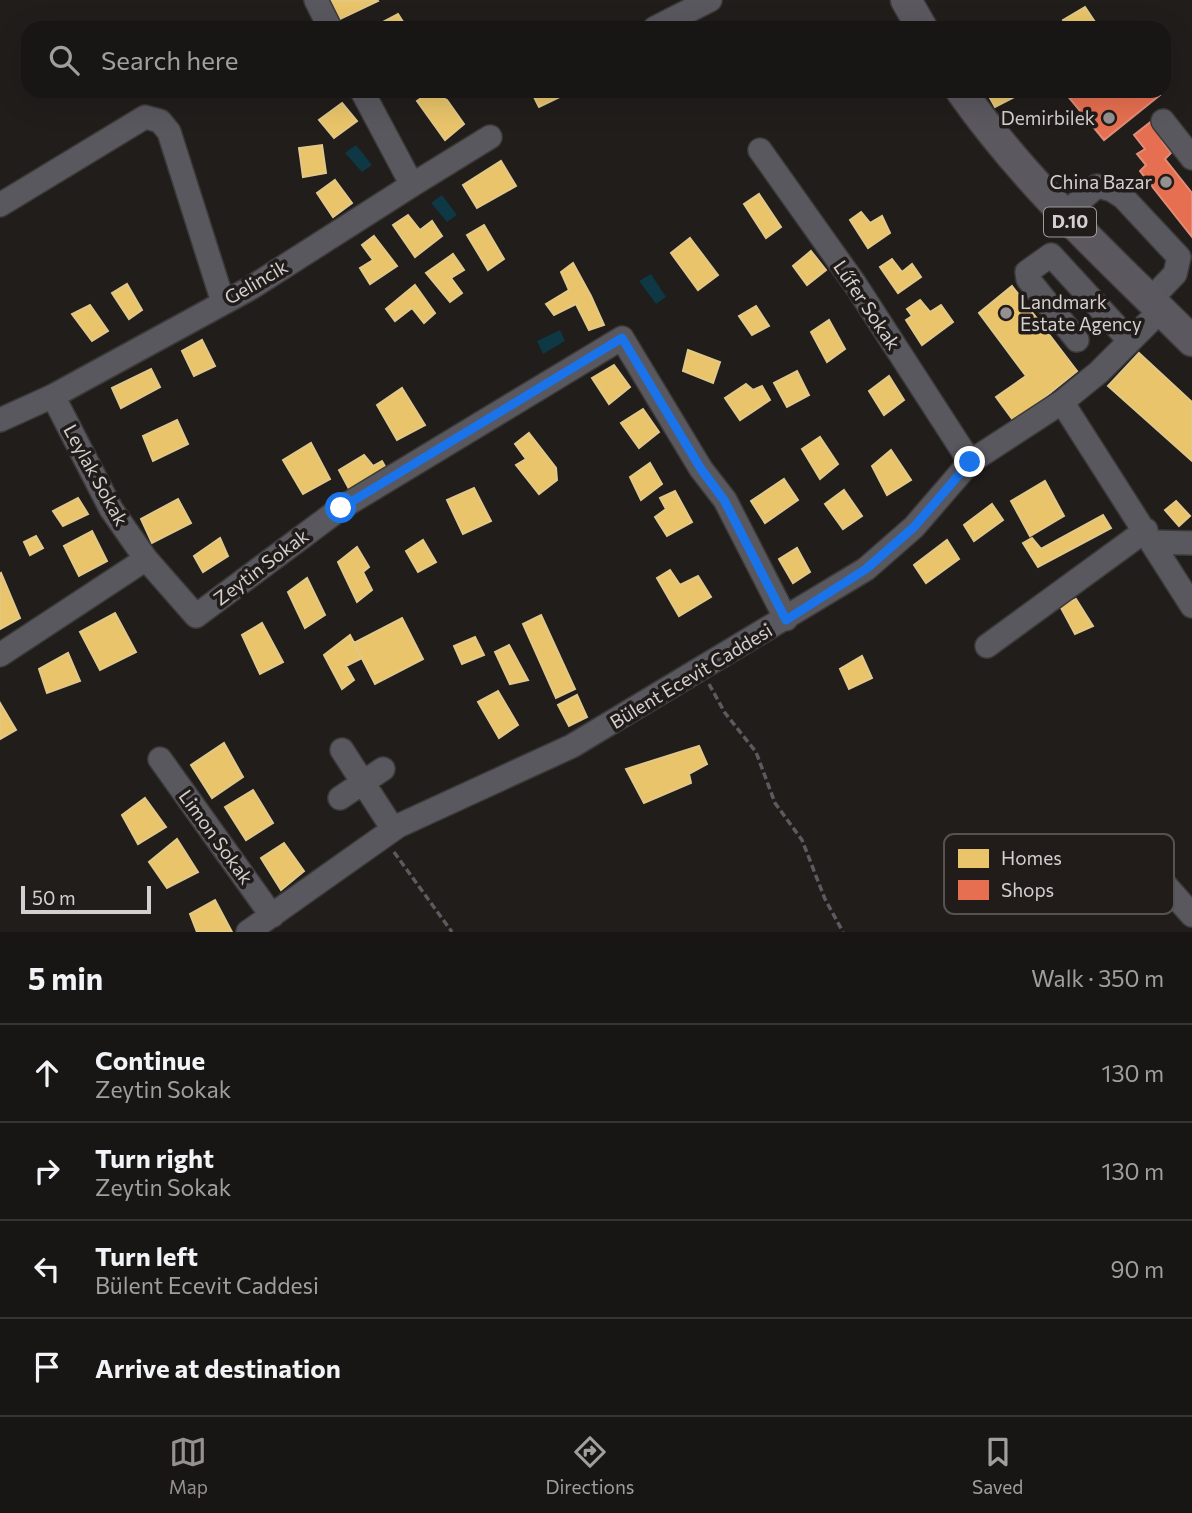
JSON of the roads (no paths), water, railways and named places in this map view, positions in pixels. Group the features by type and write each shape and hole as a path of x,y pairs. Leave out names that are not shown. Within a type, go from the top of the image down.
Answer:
{"main road":[{"path":"906,0 918,21"},
{"name":"D.10","path":"966,98 988,130 1063,215 1174,319"}],"street":[{"path":"316,0 326,21"},
{"path":"669,21 710,0"},
{"path":"366,98 412,185"},
{"path":"0,205 145,117 160,121 169,132 223,302"},
{"path":"1163,121 1192,158"},
{"name":"Gelincik","path":"0,420 53,396 285,267 353,220 490,137"},
{"name":"Lűfer Sokak","path":"760,150 855,284 970,462"},
{"name":"Bülent Ecevit Caddesi","path":"247,932 387,832 572,746 786,620 866,569 914,527 970,462 1062,402 1099,372 1129,340 1174,319 1175,274 1179,257 1123,197 1112,190 1097,186 1063,215"},
{"path":"1077,340 1028,279 1027,272 1035,263 1051,255 1129,340"},
{"name":"Zeytin Sokak","path":"196,616 341,508 622,338 701,469 724,500 786,620"},
{"name":"Leylak Sokak","path":"53,396 111,509 146,559 196,616"},
{"path":"1062,402 1192,607"},
{"path":"987,646 1149,536 1192,543"},
{"path":"0,655 146,559"},
{"path":"342,750 364,784 387,832"},
{"name":"Limon Sokak","path":"160,759 272,916"},
{"path":"340,798 383,769"},
{"path":"1174,895 1192,915"}],"water":[{"path":"356,145 372,165 362,172 345,153"},
{"path":"442,195 457,215 447,222 431,203"},
{"path":"651,274 666,297 656,304 639,281"},
{"path":"560,330 565,341 543,354 537,341"}],"place":[{"name":"Demirbilek","path":"1109,118"},
{"name":"China Bazar","path":"1166,182"},
{"name":"Landmark Estate Agency","path":"1006,313"}]}
